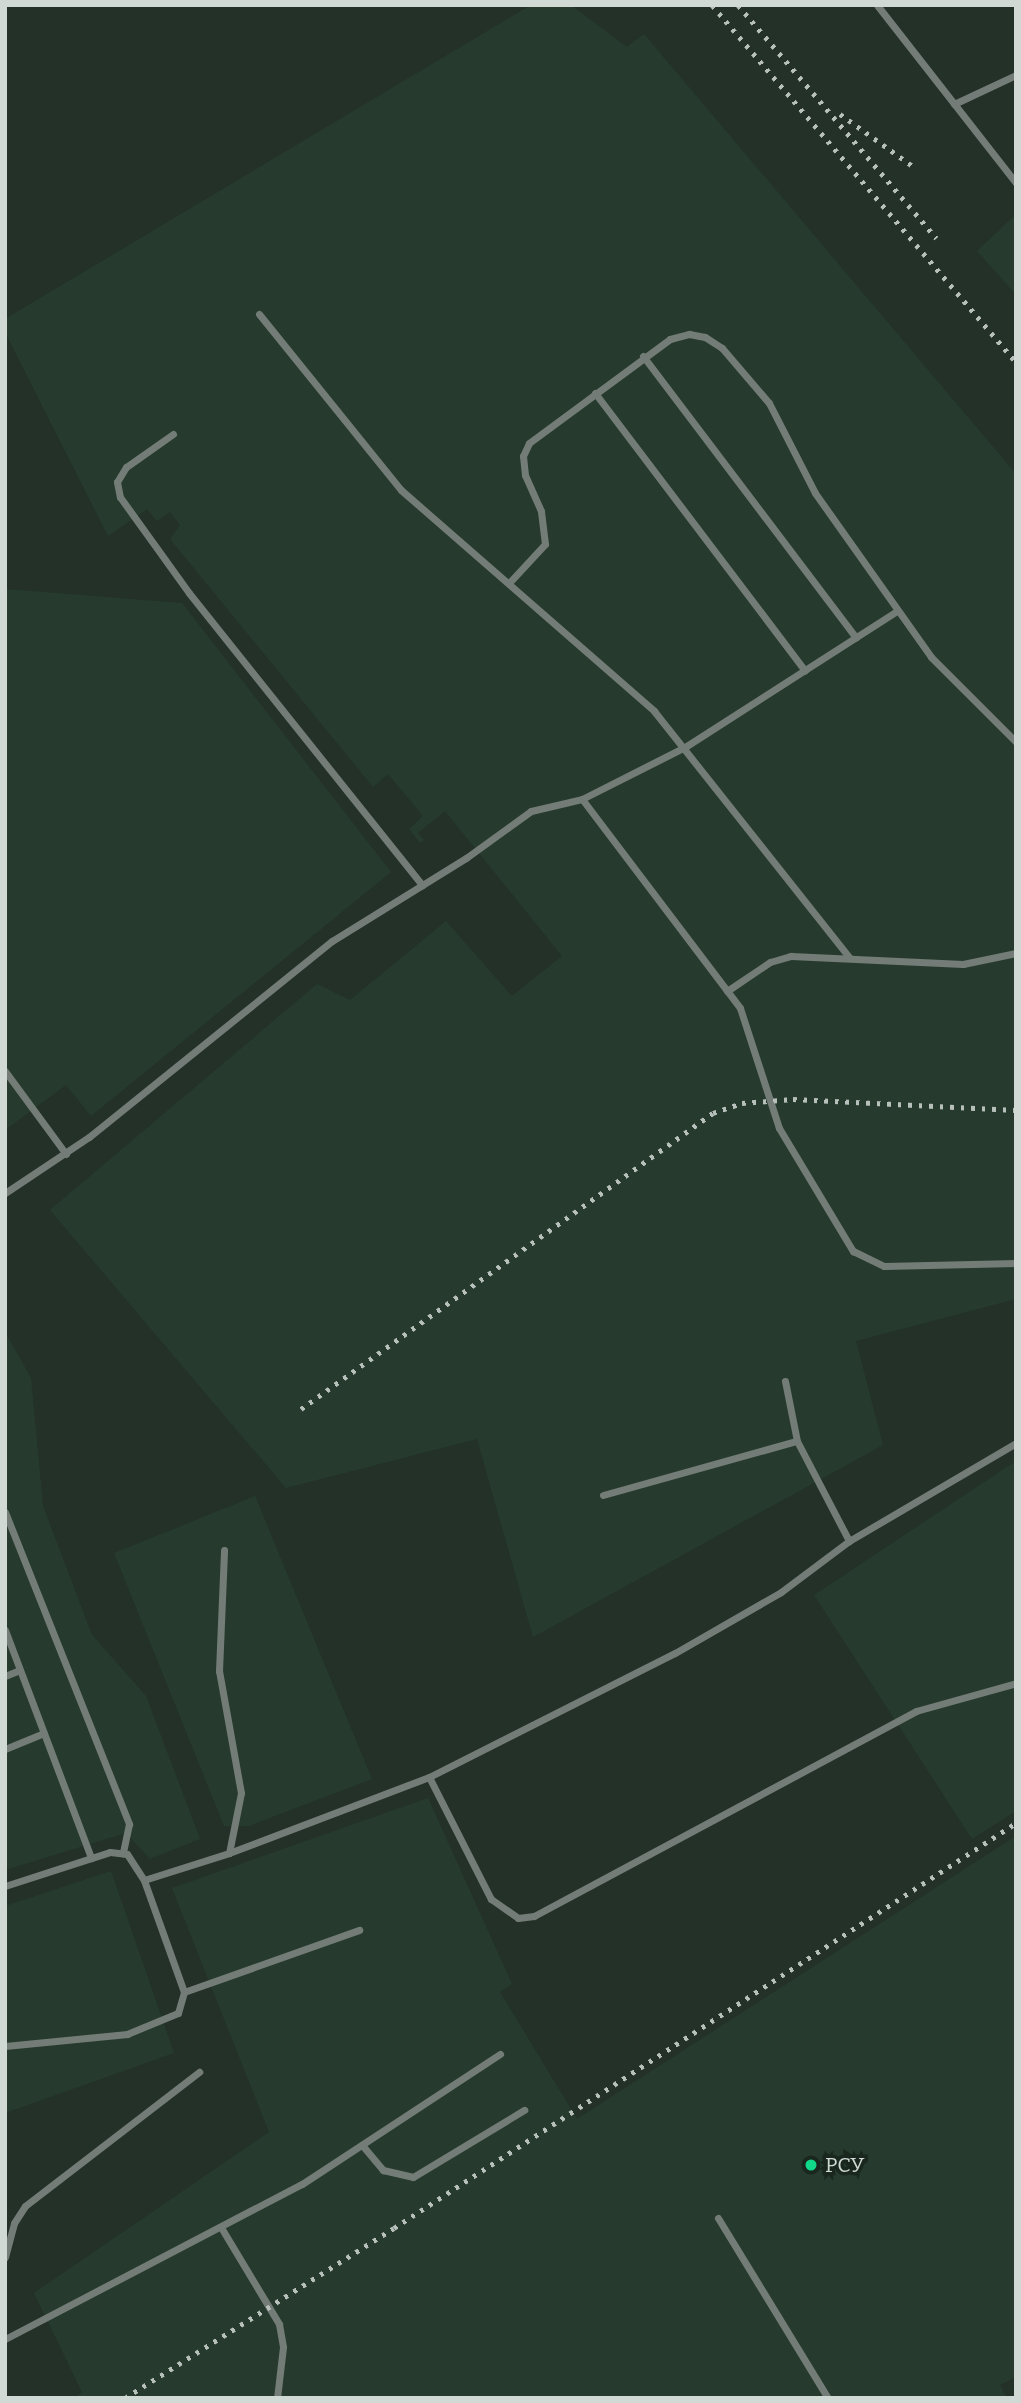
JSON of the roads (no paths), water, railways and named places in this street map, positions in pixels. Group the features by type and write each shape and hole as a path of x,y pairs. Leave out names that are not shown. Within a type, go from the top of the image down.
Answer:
{"lane":[{"path":"877,5 1016,183"},
{"path":"954,104 1016,75"},
{"path":"259,314 401,490 633,690 685,747 849,957"},
{"path":"509,583 545,544 541,511 525,475 523,456 529,443 643,356 670,339 689,334 722,348 769,404 815,493 897,611 931,656 1016,742"},
{"path":"643,356 856,638"},
{"path":"596,393 805,671"},
{"path":"173,434 120,475 116,488 120,497 189,593 422,885"},
{"path":"5,1193 66,1154 332,941 422,885 531,811 582,799 685,747 897,611"},
{"path":"582,799 727,991 751,1031 779,1128 853,1251 884,1266 1016,1263"},
{"path":"727,991 770,962 791,956 963,964 1016,953"},
{"path":"5,1071 66,1154"},
{"path":"785,1381 797,1441 849,1541"},
{"path":"603,1495 797,1441"},
{"path":"144,1880 229,1853 429,1777 675,1653 781,1592 849,1541 1016,1443"},
{"path":"5,1512 129,1824 123,1853 144,1880 184,1992 178,2013 145,2030 5,2046"},
{"path":"224,1550 219,1671 242,1793 229,1853"},
{"path":"5,1630 91,1858"},
{"path":"5,1675 20,1670"},
{"path":"429,1777 491,1899 504,1912 518,1918 534,1916 916,1711 1016,1683"},
{"path":"5,1749 44,1733"},
{"path":"5,1886 91,1858 123,1853"},
{"path":"184,1992 359,1930"},
{"path":"5,2339 222,2229 362,2145 500,2054"},
{"path":"5,2257 14,2223 25,2206 199,2072"},
{"path":"362,2145 383,2170 413,2177 524,2110"},
{"path":"718,2218 828,2398"},
{"path":"222,2229 279,2324 283,2347 276,2398"}],"railway":[{"path":"712,5 1016,362"},
{"path":"738,5 936,238"},
{"path":"840,114 914,167"},
{"path":"301,1409 713,1113 742,1103 793,1099 1016,1110"},
{"path":"125,2398 394,2228 1016,1823"}],"place":[{"name":"РСУ","path":"811,2165"}]}
